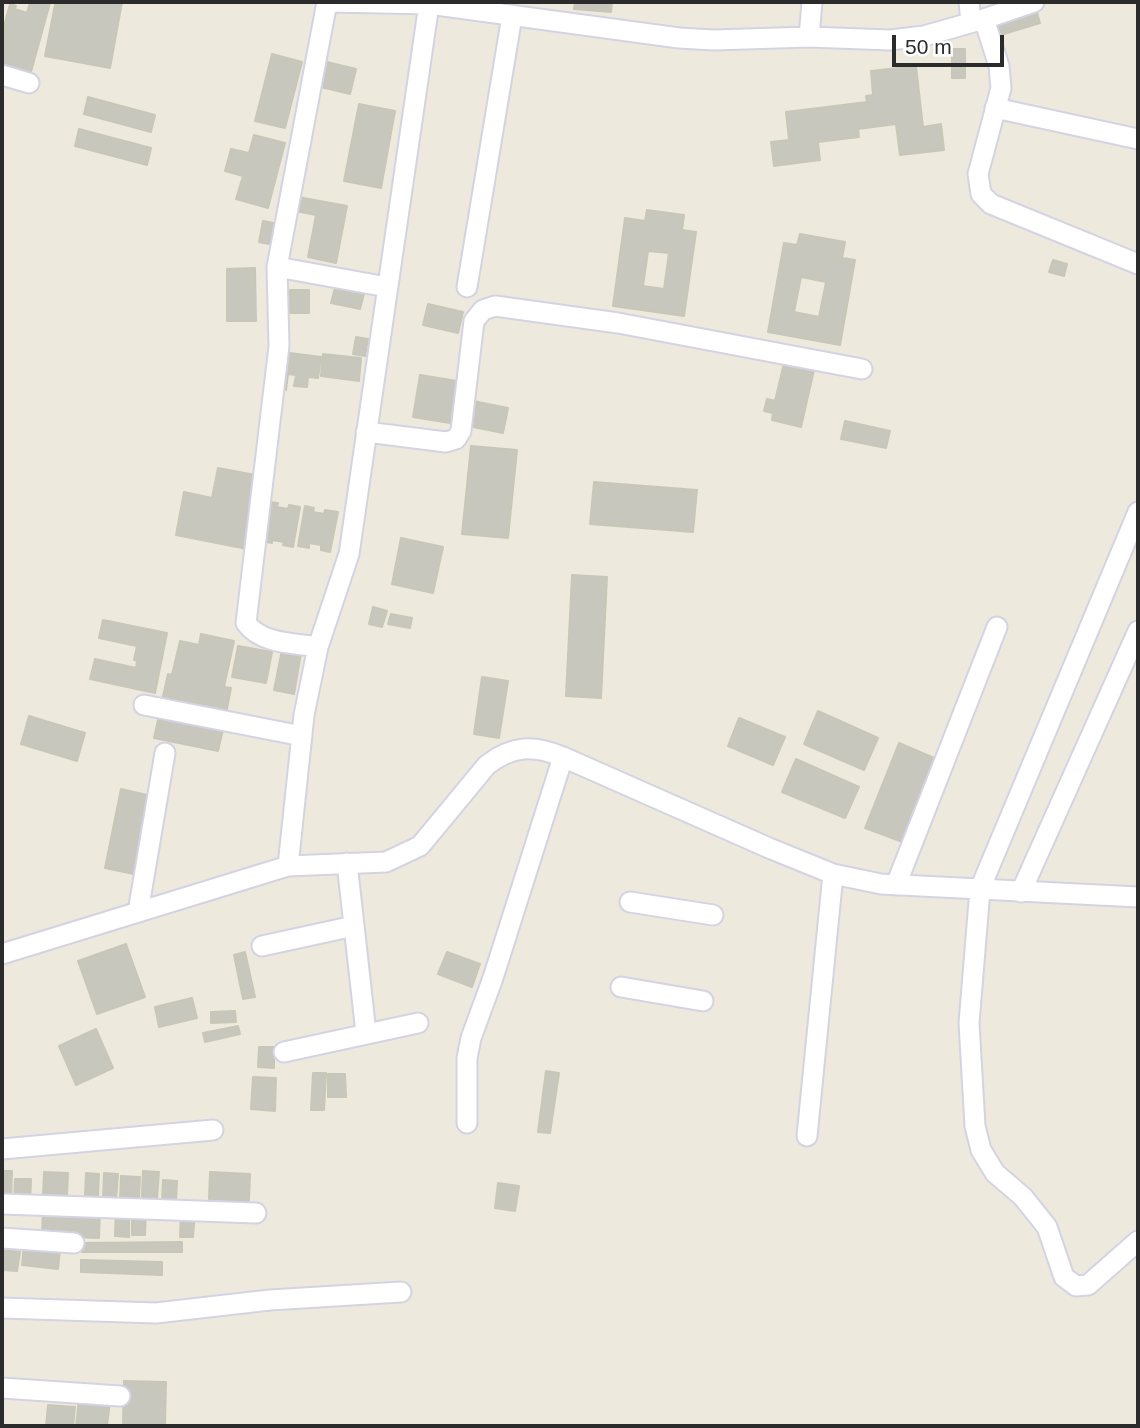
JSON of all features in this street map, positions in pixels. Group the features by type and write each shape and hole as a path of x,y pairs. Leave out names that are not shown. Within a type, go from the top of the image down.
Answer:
{"street":[{"path":"318,648 264,638 253,633 246,623 279,346 278,267 329,2 484,7 512,16 679,38 714,40 809,37 890,40 924,36 1034,2"},
{"path":"809,37 812,2"},
{"path":"969,2 999,66 1001,88 978,174 981,194 991,204 1138,264"},
{"path":"288,866 302,736 318,648 349,554 429,4"},
{"path":"467,287 512,16"},
{"path":"2,75 29,83"},
{"path":"996,108 1138,139"},
{"path":"278,267 387,287"},
{"path":"366,432 446,442 456,439 461,431 474,321 483,310 495,306 618,323 862,369"},
{"path":"1136,1248 1088,1285 1076,1286 1063,1277 1047,1227 1023,1197 995,1173 981,1150 975,1126 969,1023 980,890 1138,512"},
{"path":"896,885 997,627"},
{"path":"1021,892 1138,631"},
{"path":"144,705 302,736"},
{"path":"2,954 288,866 386,862 420,846 487,765 498,757 532,747 563,757 833,874 881,884 1138,897"},
{"path":"138,912 165,753"},
{"path":"467,1123 467,1058 471,1038 493,978 563,757"},
{"path":"347,863 366,1033"},
{"path":"807,1136 833,874"},
{"path":"630,902 713,915"},
{"path":"262,946 354,926"},
{"path":"621,987 703,1001"},
{"path":"284,1052 418,1023"},
{"path":"2,1149 213,1130"},
{"path":"2,1204 256,1213"},
{"path":"2,1238 74,1243"},
{"path":"2,1308 156,1313 270,1300 401,1292"},
{"path":"2,1388 120,1395"}],"building":[{"path":"38,2 50,3 29,79 2,71 2,34 10,4 27,13 30,3 37,5"},
{"path":"122,2 110,68 45,56 55,5"},
{"path":"575,2 612,2 611,12 574,9"},
{"path":"1034,3 1040,23 994,37 988,18"},
{"path":"952,49 965,49 965,78 952,78"},
{"path":"272,54 302,62 285,128 255,121"},
{"path":"323,61 356,69 350,94 317,86"},
{"path":"916,66 923,127 941,124 944,150 900,155 896,124 858,129 859,137 818,142 820,160 774,166 771,142 789,140 786,112 867,102 866,96 873,95 871,71"},
{"path":"88,97 155,115 151,132 84,114"},
{"path":"359,104 395,111 381,188 344,181"},
{"path":"79,129 151,148 147,165 75,146"},
{"path":"254,135 285,143 268,208 236,199 243,176 225,171 231,149 249,153"},
{"path":"298,197 347,206 336,263 308,257 316,215 296,211"},
{"path":"647,210 684,215 682,230 696,232 684,316 613,306 625,218 645,221","holes":["648,251 669,253 664,289 643,286"]},
{"path":"263,221 279,224 274,245 259,242"},
{"path":"800,234 845,242 842,258 855,260 840,345 768,332 784,243 797,245","holes":["801,277 826,282 819,317 794,312"]},
{"path":"1053,260 1067,264 1064,276 1049,272"},
{"path":"255,268 256,321 227,321 227,269"},
{"path":"336,284 365,290 360,309 331,303"},
{"path":"290,290 309,290 309,313 290,313"},
{"path":"428,304 463,312 458,333 423,325"},
{"path":"356,337 368,339 365,356 353,354"},
{"path":"282,352 321,357 318,378 308,377 307,387 294,386 296,375 288,374 286,390 277,389"},
{"path":"323,354 361,358 359,381 321,376"},
{"path":"784,363 814,370 801,427 772,420 773,413 764,411 767,399 775,401"},
{"path":"420,375 457,381 450,423 413,417"},
{"path":"473,401 508,408 503,433 468,426"},
{"path":"845,421 890,431 886,448 841,439"},
{"path":"471,446 517,450 508,538 462,534"},
{"path":"218,468 261,476 247,549 176,535 184,492 212,498"},
{"path":"594,482 697,490 693,532 590,524"},
{"path":"269,502 278,503 277,507 288,509 289,505 300,507 293,547 283,545 284,542 262,541"},
{"path":"305,506 314,508 313,512 324,514 325,510 338,512 330,552 321,550 321,545 309,543 309,548 298,546"},
{"path":"401,538 443,547 433,593 392,584"},
{"path":"572,575 607,577 601,698 566,696"},
{"path":"373,607 387,611 382,627 369,624"},
{"path":"391,614 412,618 410,628 388,624"},
{"path":"103,620 167,633 155,693 90,679 95,659 136,668 137,661 134,660 137,646 99,638"},
{"path":"201,634 234,641 224,687 231,688 226,714 162,701 168,674 172,675 180,641 199,645"},
{"path":"238,646 272,652 266,683 232,677"},
{"path":"282,650 301,653 294,694 274,690"},
{"path":"482,677 508,681 499,738 474,734"},
{"path":"160,711 224,725 218,751 154,738"},
{"path":"818,711 878,738 864,770 804,744"},
{"path":"29,716 85,733 77,761 21,744"},
{"path":"739,718 785,737 773,765 728,746"},
{"path":"899,743 941,761 908,844 865,828"},
{"path":"796,759 859,787 845,818 782,792"},
{"path":"121,789 151,796 134,874 105,868"},
{"path":"126,944 145,997 97,1014 78,961"},
{"path":"245,952 255,997 243,999 234,955"},
{"path":"447,952 480,964 472,987 438,974"},
{"path":"192,998 197,1018 159,1027 155,1007"},
{"path":"235,1011 236,1022 211,1023 211,1012"},
{"path":"238,1026 240,1034 205,1042 203,1033"},
{"path":"96,1029 113,1068 76,1085 59,1046"},
{"path":"259,1047 274,1047 274,1068 258,1067"},
{"path":"546,1071 559,1073 550,1133 538,1132"},
{"path":"313,1073 326,1073 324,1110 311,1110"},
{"path":"328,1074 345,1074 346,1097 328,1097"},
{"path":"253,1077 276,1078 275,1111 251,1109"},
{"path":"2,1171 12,1171 11,1201 2,1200"},
{"path":"143,1171 159,1172 157,1198 142,1197"},
{"path":"44,1172 68,1173 67,1197 43,1196"},
{"path":"210,1172 250,1174 249,1201 209,1199"},
{"path":"86,1173 99,1174 98,1196 85,1195"},
{"path":"104,1173 118,1174 116,1200 103,1199"},
{"path":"121,1176 140,1177 139,1199 120,1198"},
{"path":"15,1179 31,1179 30,1204 14,1203"},
{"path":"163,1180 177,1181 176,1202 162,1201"},
{"path":"498,1183 519,1186 515,1211 495,1208"},
{"path":"43,1209 100,1211 99,1238 42,1236"},
{"path":"132,1209 146,1209 145,1235 132,1235"},
{"path":"116,1210 129,1212 129,1237 115,1236"},
{"path":"181,1212 195,1212 193,1237 180,1237"},
{"path":"182,1242 182,1252 82,1252 82,1243"},
{"path":"24,1245 60,1249 58,1269 22,1265"},
{"path":"2,1250 20,1252 17,1271 2,1270"},
{"path":"81,1260 162,1262 162,1275 81,1272"},
{"path":"124,1381 166,1382 165,1426 123,1426"},
{"path":"79,1398 110,1402 107,1426 76,1426"},
{"path":"48,1405 75,1407 73,1426 46,1426"}]}
